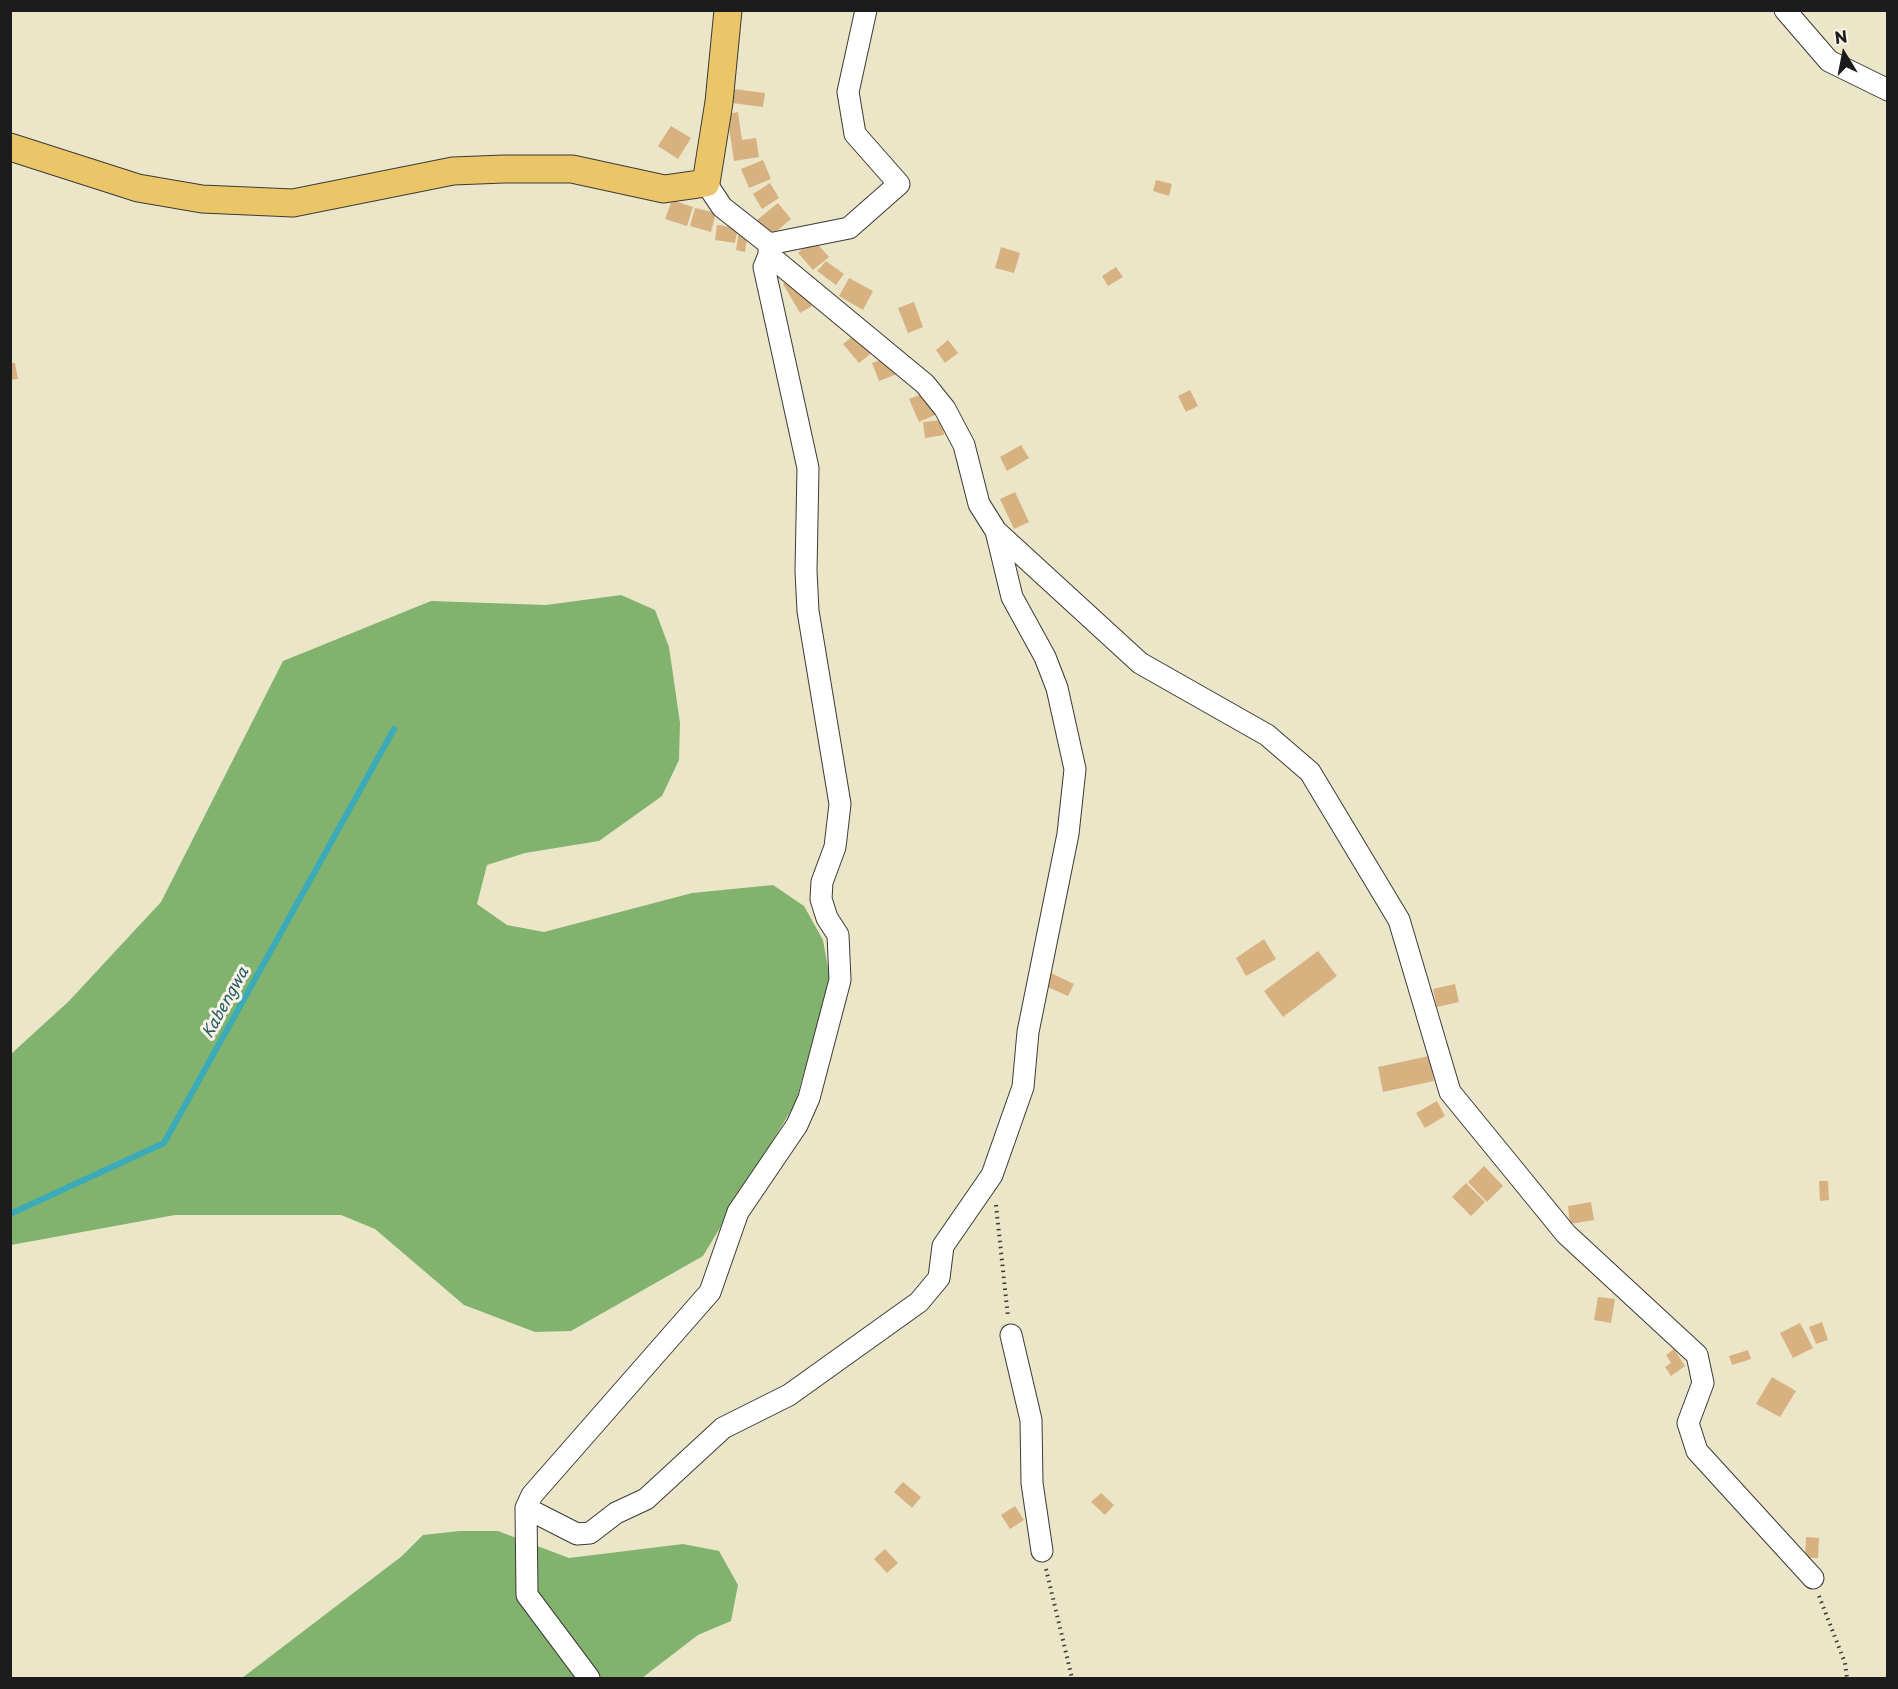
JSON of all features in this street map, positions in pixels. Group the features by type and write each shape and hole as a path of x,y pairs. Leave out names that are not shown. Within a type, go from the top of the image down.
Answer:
{"main road":[{"path":"10,147 138,188 213,200 293,203 453,171 504,169 572,170 664,189 706,183 719,102 728,10"}],"street":[{"path":"769,250 849,228 898,184 855,134 848,92 866,10"},
{"path":"1785,10 1829,62 1887,90"},
{"path":"706,183 722,207 925,384 945,409 964,445 979,504 996,531 1140,663 1267,735 1310,772 1399,920 1450,1092 1566,1234 1697,1355 1703,1383 1688,1423 1696,1451 1813,1578"},
{"path":"589,1678 527,1595 526,1508 532,1495 710,1292 738,1212 797,1125 809,1098 840,980 838,935 827,918 821,899 822,882 835,847 840,804 808,611 806,571 808,468 764,267 769,250"},
{"path":"526,1508 577,1534 590,1533 616,1513 646,1500 723,1428 789,1395 919,1302 939,1278 943,1245 992,1175 1023,1087 1028,1032 1068,834 1075,770 1057,688 1045,657 1012,597 996,531"},
{"path":"1011,1335 1030,1420 1032,1482 1042,1551"}],"path":[{"path":"992,1175 1011,1335"},
{"path":"1042,1551 1072,1678"},
{"path":"1813,1578 1845,1664 1847,1678"}],"green space":[{"path":"621,595 655,610 669,647 680,723 679,760 662,796 599,841 525,853 487,865 477,904 507,925 544,932 692,893 773,885 804,906 823,940 830,979 795,1104 703,1256 571,1331 535,1332 464,1305 375,1229 341,1215 175,1215 11,1245 11,1054 69,1001 161,902 283,661 431,601 546,605"},
{"path":"460,1531 498,1531 569,1558 683,1544 719,1551 738,1585 731,1621 698,1635 642,1678 242,1678 402,1556 423,1535"}],"building":[{"path":"734,89 765,93 763,107 732,103"},
{"path":"738,112 742,140 756,138 759,157 734,161 727,114"},
{"path":"671,126 691,138 678,159 658,146"},
{"path":"763,160 771,179 749,188 741,169"},
{"path":"1156,180 1172,184 1169,196 1153,191"},
{"path":"770,183 779,198 762,209 753,194"},
{"path":"672,200 693,207 687,226 665,219"},
{"path":"778,203 791,219 771,236 757,220"},
{"path":"695,208 716,213 711,232 690,226"},
{"path":"717,225 738,228 735,243 715,240"},
{"path":"739,231 748,233 745,252 736,250"},
{"path":"813,239 829,257 813,270 798,253"},
{"path":"1001,247 1020,253 1014,273 995,268"},
{"path":"826,261 844,274 836,285 817,271"},
{"path":"1116,267 1123,277 1108,286 1102,276"},
{"path":"794,277 812,306 800,313 783,284"},
{"path":"849,278 873,291 863,310 839,296"},
{"path":"914,302 923,327 908,333 898,308"},
{"path":"858,332 874,351 859,363 843,344"},
{"path":"948,340 958,353 945,363 936,350"},
{"path":"890,356 897,374 879,381 872,363"},
{"path":"10,363 15,363 18,379 10,380"},
{"path":"1190,390 1198,406 1186,412 1178,396"},
{"path":"925,393 935,415 919,422 909,399"},
{"path":"942,420 944,435 925,438 923,422"},
{"path":"1021,445 1029,458 1007,471 1000,457"},
{"path":"1015,492 1029,522 1014,529 1000,499"},
{"path":"1264,939 1276,959 1246,976 1236,958"},
{"path":"1318,951 1337,976 1283,1017 1264,991"},
{"path":"1049,972 1074,984 1068,996 1043,985"},
{"path":"1455,984 1459,1002 1437,1007 1433,989"},
{"path":"1429,1056 1434,1081 1383,1092 1378,1067"},
{"path":"1437,1101 1445,1116 1425,1128 1416,1113"},
{"path":"1484,1166 1503,1186 1487,1202 1468,1182"},
{"path":"1819,1181 1828,1181 1829,1200 1820,1201"},
{"path":"1466,1183 1485,1202 1471,1216 1452,1197"},
{"path":"1591,1202 1594,1220 1570,1224 1568,1206"},
{"path":"1598,1297 1615,1299 1611,1323 1594,1320"},
{"path":"1822,1322 1828,1340 1816,1344 1809,1327"},
{"path":"1800,1323 1813,1348 1793,1358 1780,1333"},
{"path":"1674,1349 1685,1366 1671,1376 1665,1367 1671,1363 1666,1355"},
{"path":"1748,1350 1751,1359 1732,1365 1729,1356"},
{"path":"1772,1377 1796,1391 1780,1417 1756,1404"},
{"path":"903,1482 921,1497 912,1508 894,1492"},
{"path":"1101,1493 1114,1505 1105,1515 1091,1502"},
{"path":"1015,1506 1024,1520 1010,1529 1001,1515"},
{"path":"1806,1537 1819,1538 1818,1558 1805,1558"},
{"path":"885,1549 898,1563 887,1573 874,1559"}],"waterway":[{"name":"Kabengwa","path":"10,1214 164,1143 394,729"}]}
